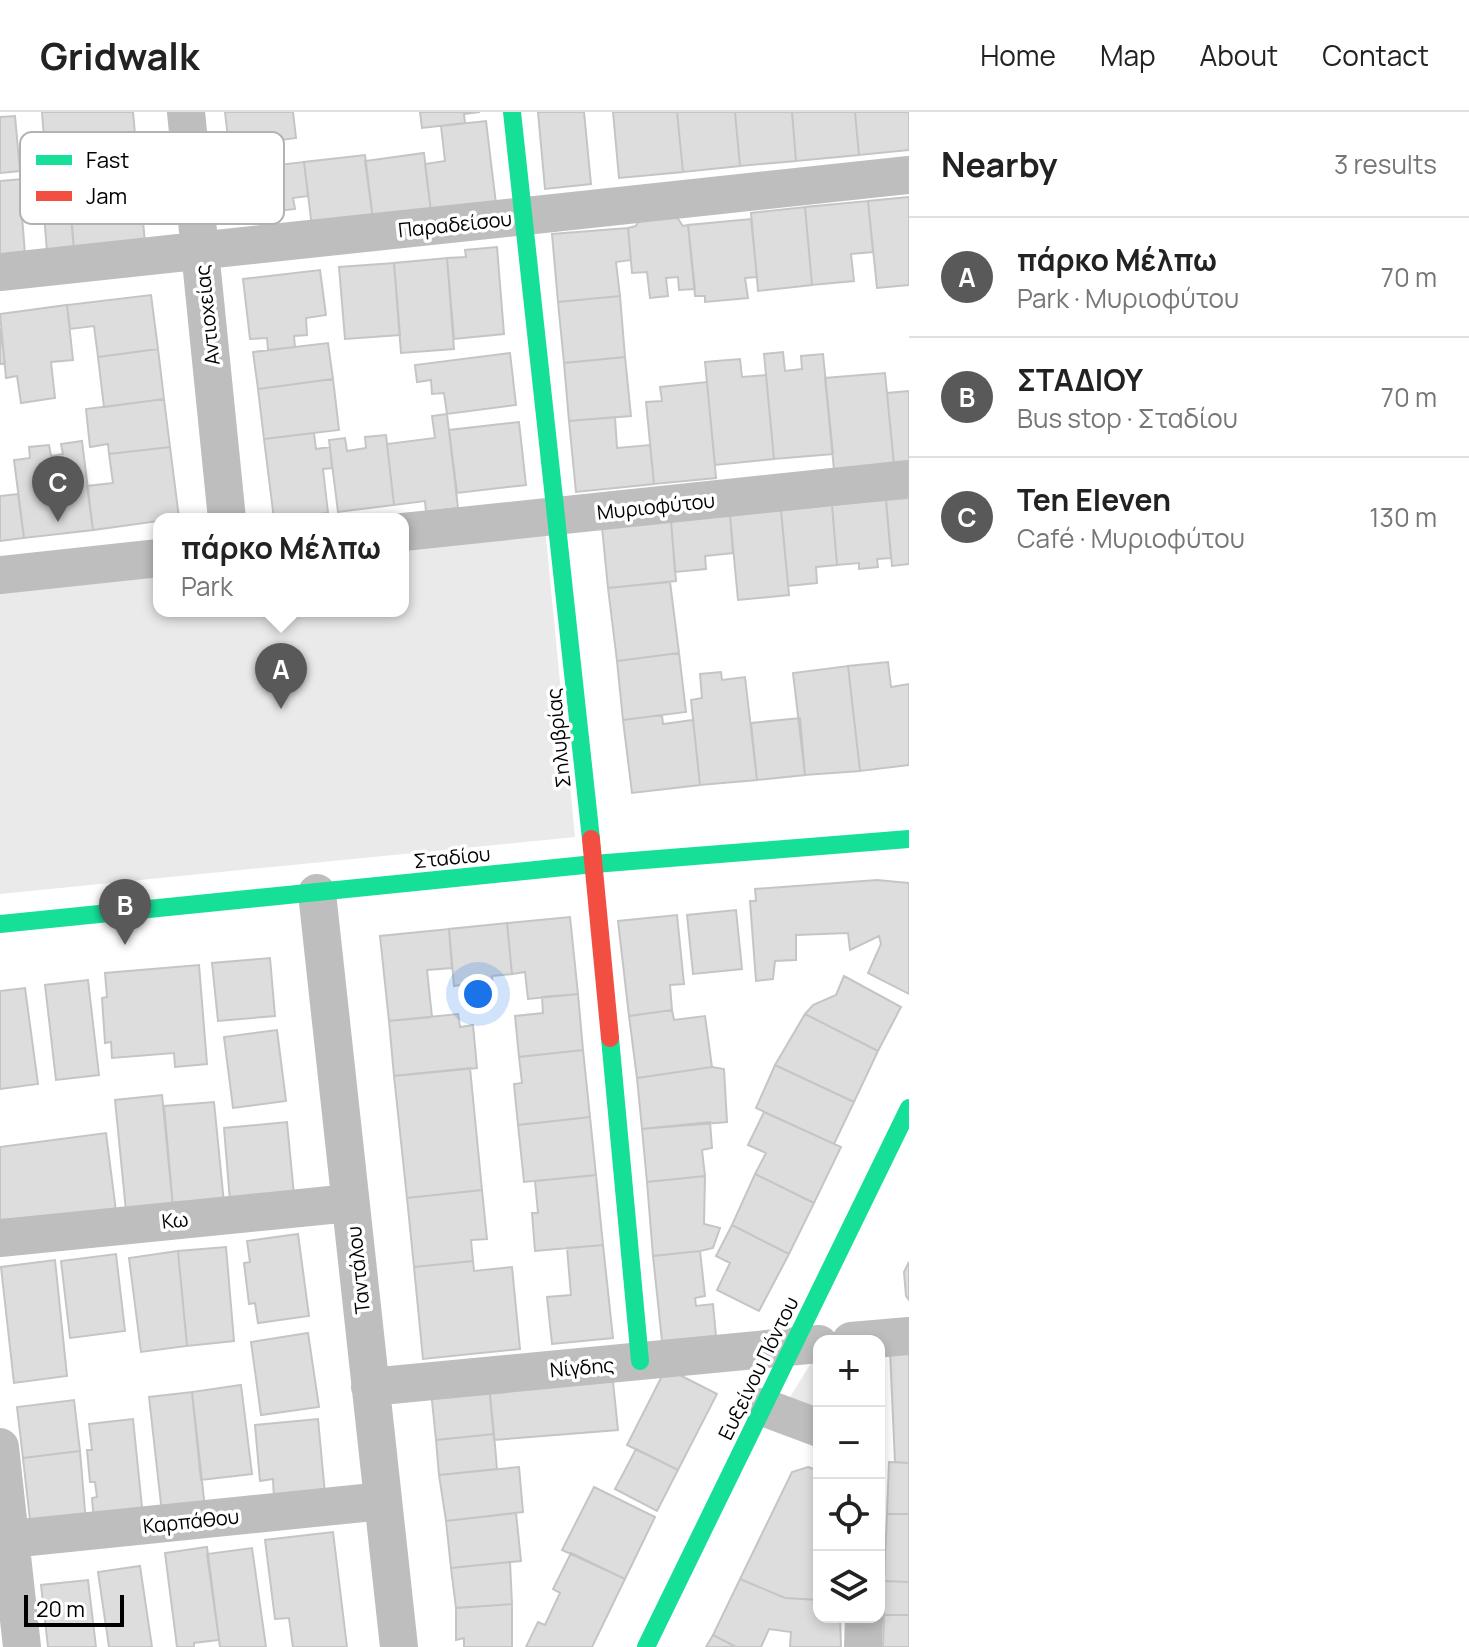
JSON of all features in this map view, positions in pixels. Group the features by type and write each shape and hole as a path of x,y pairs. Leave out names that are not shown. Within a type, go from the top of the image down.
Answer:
{"street":[{"name":"Αντιοχείας","path":"186,112 188,132"},
{"name":"Σηλυβρίας","path":"512,112 594,864 640,1361"},
{"name":"Παραδείσου","path":"0,272 909,175"},
{"name":"Αντιοχείας","path":"197,224 226,513"},
{"name":"Μυριοφύτου","path":"409,531 909,479"},
{"path":"0,575 153,559"},
{"name":"Σταδίου","path":"0,924 594,864 909,839"},
{"name":"Ταντάλου","path":"317,893 399,1647"},
{"name":"Ευξείνου Πόντου","path":"646,1647 763,1407 807,1345 909,1108"},
{"name":"Κω","path":"0,1238 350,1203"},
{"path":"885,1338 909,1336"},
{"name":"Νίγδης","path":"370,1387 807,1345"},
{"path":"763,1407 813,1426"},
{"path":"0,1447 4,1540 22,1647"},
{"name":"Καρπάθου","path":"4,1540 383,1501"},
{"path":"863,1647 864,1623"}],"shaded area":[{"path":"545,527 575,837 0,894 0,581 153,566 153,617 409,617 409,540"},
{"path":"813,1360 813,1406 787,1402"}],"building":[{"path":"42,112 133,112 135,132 44,132"},
{"path":"225,112 293,112 296,138 284,140 284,132 227,132"},
{"path":"420,112 480,112 464,114 465,123 422,128"},
{"path":"538,112 584,112 591,184 545,189"},
{"path":"613,112 677,112 683,172 619,178"},
{"path":"677,112 735,112 740,166 683,172"},
{"path":"735,112 792,112 796,161 740,166"},
{"path":"792,112 855,112 859,155 796,161"},
{"path":"855,112 909,112 909,150 859,155"},
{"path":"15,116 20,171 0,173 0,117"},
{"path":"486,121 496,204 431,212 425,164 445,161 441,126"},
{"path":"424,153 431,212 373,219 365,161"},
{"path":"365,155 373,219 312,227 304,162"},
{"path":"304,162 308,196 293,198 295,209 284,210 284,164"},
{"path":"20,179 20,224 23,224 25,254 0,257 0,181"},
{"path":"909,197 909,285 877,288 868,201"},
{"path":"868,201 873,252 851,254 854,281 812,285 805,207"},
{"path":"805,207 812,285 758,291 751,213"},
{"path":"673,212 683,226 688,225 695,289 679,290 678,277 666,278 668,296 650,298 647,272 632,273 628,228 636,226 641,215"},
{"path":"751,219 757,277 745,278 748,298 705,302 705,296 695,296 688,225"},
{"path":"45,224 72,224 74,250 47,252"},
{"path":"72,224 143,224 145,243 74,250"},
{"path":"628,228 631,260 616,262 620,296 558,302 552,234"},
{"path":"497,247 504,334 454,339 447,258 466,257 465,250"},
{"path":"447,258 454,349 401,353 394,263"},
{"path":"394,263 400,335 345,339 339,267"},
{"path":"320,270 326,315 306,318 307,335 294,336 295,347 268,350 267,338 250,339 243,279"},
{"path":"151,295 158,349 98,357 94,326 70,329 67,305"},
{"path":"620,296 625,357 564,363 558,302"},
{"path":"67,305 73,360 51,362 55,398 21,403 17,376 6,378 0,314"},
{"path":"0,328 5,363 0,364"},
{"path":"328,343 333,379 258,389 253,352"},
{"path":"158,349 164,399 104,407 98,357"},
{"path":"783,352 785,371 802,369 801,356 823,354 833,454 774,459 764,354"},
{"path":"510,353 516,405 447,414 444,393 432,394 431,380 417,382 415,365"},
{"path":"625,357 631,416 569,421 564,363"},
{"path":"740,359 742,377 766,375 774,459 715,465 705,362"},
{"path":"885,373 894,465 834,470 825,378"},
{"path":"333,379 339,430 264,439 258,389"},
{"path":"707,382 716,478 654,484 646,402 662,401 660,387"},
{"path":"909,391 909,463 894,465 887,393"},
{"path":"164,399 170,447 109,454 108,444 90,447 86,409"},
{"path":"447,414 458,508 426,512 425,501 394,505 387,444 435,438 432,416"},
{"path":"615,417 617,448 650,445 654,484 576,492 569,421"},
{"path":"519,422 526,485 457,493 449,430"},
{"path":"314,433 316,449 330,447 332,468 323,469 328,513 273,513 264,439"},
{"path":"386,435 394,505 338,512 329,440 345,438 347,451 366,448 365,437"},
{"path":"82,441 93,530 24,538 14,460 30,458 29,447 49,445 51,456 63,454 61,444"},
{"path":"170,447 178,513 153,513 153,522 93,530 87,486 113,483 109,454"},
{"path":"18,494 24,538 0,541 0,496"},
{"path":"909,498 909,564 892,566 886,500"},
{"path":"886,500 891,558 877,559 878,567 859,569 859,563 837,565 832,505"},
{"path":"832,505 837,565 816,567 817,583 788,586 781,510"},
{"path":"781,510 789,595 738,600 730,515"},
{"path":"730,515 733,553 705,556 706,569 675,572 671,521"},
{"path":"671,521 676,581 608,588 602,527"},
{"path":"670,582 679,653 617,661 608,588"},
{"path":"679,653 686,712 623,720 617,661"},
{"path":"888,662 891,687 909,684 909,765 860,771 848,666"},
{"path":"848,666 860,771 805,775 793,673"},
{"path":"721,672 722,680 745,677 757,780 700,785 691,700 702,698 700,674"},
{"path":"662,715 663,724 693,720 700,785 632,793 623,720"},
{"path":"800,718 805,775 757,780 751,723"},
{"path":"877,880 909,883 909,994 868,973 881,944 879,936 850,950 848,933 796,935 796,960 775,961 773,979 756,981 750,901 756,901 755,889"},
{"path":"736,910 742,969 693,974 687,915"},
{"path":"677,915 684,984 670,985 672,1010 629,1016 618,921"},
{"path":"570,917 578,994 528,999 525,972 512,974 507,923"},
{"path":"507,923 512,974 492,976 493,991 462,994 461,985 454,986 449,929"},
{"path":"449,929 452,968 427,970 432,1017 389,1021 380,936"},
{"path":"270,958 275,1016 218,1021 212,963"},
{"path":"199,965 207,1064 175,1067 174,1053 112,1058 111,1042 105,1043 102,998 107,997 105,973"},
{"path":"844,976 901,1007 878,1051 805,1014 813,1005 836,995"},
{"path":"88,980 99,1075 56,1080 45,985"},
{"path":"25,988 38,1084 0,1089 0,991"},
{"path":"578,994 583,1050 519,1057 515,1016 543,1013 542,997"},
{"path":"672,1010 674,1020 705,1016 712,1067 637,1078 629,1016"},
{"path":"458,1014 460,1027 473,1025 477,1068 394,1076 389,1021"},
{"path":"805,1014 878,1051 854,1102 775,1065"},
{"path":"277,1030 286,1101 233,1108 224,1037"},
{"path":"583,1050 590,1117 518,1125 514,1084 522,1083 519,1057"},
{"path":"775,1065 854,1102 834,1144 756,1108"},
{"path":"712,1067 724,1069 727,1122 642,1129 637,1078"},
{"path":"470,1068 482,1190 407,1198 394,1076"},
{"path":"162,1095 173,1207 126,1211 115,1100"},
{"path":"214,1102 224,1203 173,1207 164,1106"},
{"path":"764,1112 841,1147 814,1203 755,1174 766,1153 748,1145"},
{"path":"590,1117 596,1175 524,1182 518,1125"},
{"path":"287,1122 294,1195 230,1201 224,1128"},
{"path":"710,1122 712,1148 702,1150 705,1176 647,1182 642,1129"},
{"path":"106,1133 116,1211 0,1220 0,1147"},
{"path":"755,1174 814,1203 789,1254 732,1225"},
{"path":"596,1175 603,1245 535,1251 532,1213 538,1213 535,1181"},
{"path":"705,1176 704,1224 720,1228 713,1248 653,1256 647,1182"},
{"path":"482,1190 487,1239 471,1240 473,1261 414,1267 407,1198"},
{"path":"732,1225 789,1254 759,1311 717,1290 730,1263 716,1256"},
{"path":"298,1234 309,1316 258,1323 255,1303 249,1304 244,1263 250,1262 247,1241"},
{"path":"603,1245 613,1338 552,1344 547,1297 571,1295 567,1248"},
{"path":"226,1247 234,1341 187,1346 178,1251"},
{"path":"178,1251 187,1346 141,1352 129,1258"},
{"path":"700,1251 705,1296 695,1298 696,1306 713,1304 716,1336 662,1341 653,1256"},
{"path":"116,1254 125,1331 70,1338 61,1261"},
{"path":"55,1260 67,1376 14,1383 1,1267"},
{"path":"473,1261 474,1271 512,1267 520,1349 423,1359 414,1267"},
{"path":"909,1262 909,1300 904,1272"},
{"path":"308,1333 319,1407 261,1415 251,1342"},
{"path":"890,1351 909,1351 909,1463 895,1462"},
{"path":"666,1368 717,1394 678,1470 627,1445"},
{"path":"612,1372 618,1430 494,1440 489,1385"},
{"path":"241,1385 252,1474 201,1480 192,1392"},
{"path":"489,1385 494,1434 436,1440 431,1391"},
{"path":"192,1392 205,1508 162,1513 149,1397"},
{"path":"74,1400 80,1451 23,1458 17,1407"},
{"path":"133,1419 143,1517 94,1522 92,1498 97,1497 95,1482 90,1482 87,1450 92,1450 89,1424"},
{"path":"318,1419 325,1494 274,1499 273,1479 260,1481 255,1425"},
{"path":"494,1434 497,1469 439,1475 436,1440"},
{"path":"636,1449 678,1470 657,1511 615,1489"},
{"path":"80,1451 86,1523 31,1529 23,1458"},
{"path":"889,1462 909,1463 909,1514 887,1514"},
{"path":"519,1467 523,1512 446,1521 439,1475"},
{"path":"808,1467 813,1469 813,1600 785,1598 740,1579 792,1472"},
{"path":"594,1487 655,1517 625,1579 562,1550"},
{"path":"516,1513 521,1561 451,1568 446,1521"},
{"path":"887,1514 909,1514 909,1582 885,1581"},
{"path":"333,1532 347,1647 293,1647 289,1618 275,1619 265,1540"},
{"path":"207,1547 219,1640 194,1643 194,1647 177,1647 165,1553"},
{"path":"252,1548 266,1647 220,1647 207,1554"},
{"path":"571,1553 625,1579 592,1647 526,1647 538,1622 545,1625 560,1593 553,1589"},
{"path":"510,1562 512,1604 456,1608 451,1568"},
{"path":"140,1566 152,1647 109,1647 98,1572"},
{"path":"740,1579 785,1598 813,1600 813,1623 840,1623 841,1647 790,1647 791,1632 769,1629 761,1647 736,1647 713,1635"},
{"path":"88,1580 96,1647 48,1647 41,1585"},
{"path":"885,1581 909,1582 909,1615 885,1615"},
{"path":"512,1604 512,1647 464,1647 464,1638 456,1640 456,1608"},
{"path":"885,1615 909,1615 909,1647 883,1647"},
{"path":"713,1635 736,1647 706,1647"}],"traffic: fast":[{"path":"512,112 591,839"},
{"path":"0,924 594,864 909,839"},
{"path":"610,1038 640,1361"},
{"path":"646,1647 909,1108"}],"traffic: jam":[{"path":"591,839 610,1038"}],"place":[{"name":"Ten Eleven","path":"58,522"},
{"name":"πάρκο Μέλπω","path":"281,709"},
{"name":"ΣΤΑΔΙΟΥ","path":"125,945"}]}
